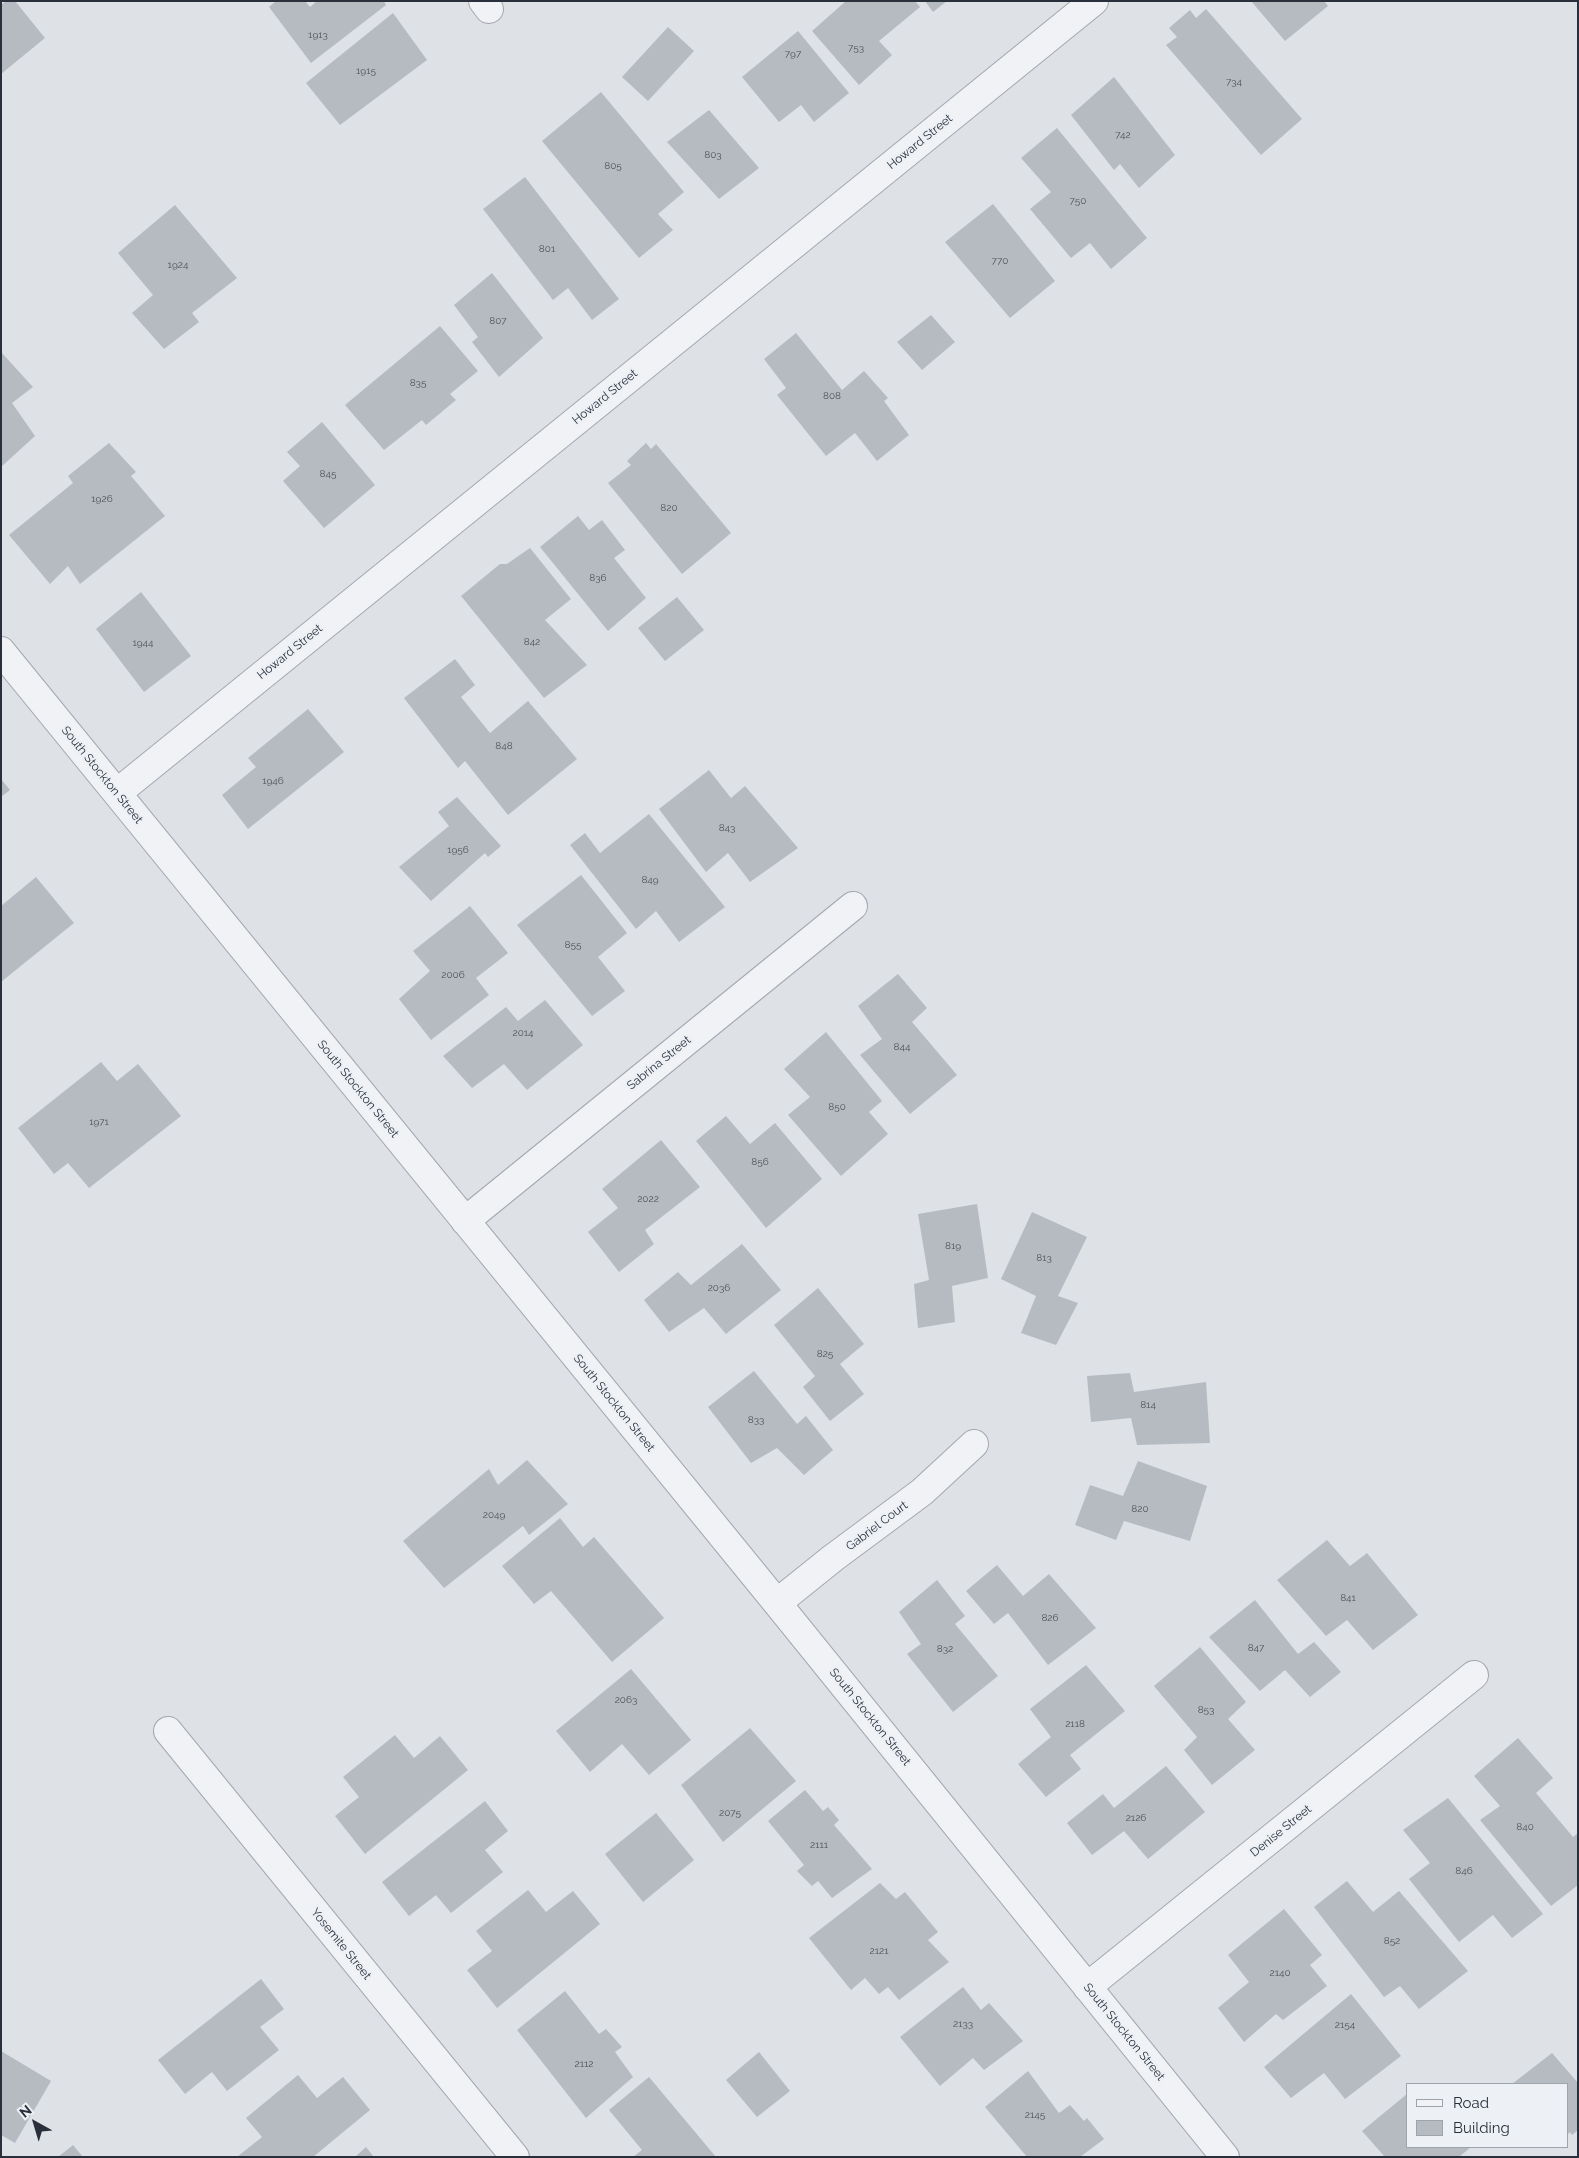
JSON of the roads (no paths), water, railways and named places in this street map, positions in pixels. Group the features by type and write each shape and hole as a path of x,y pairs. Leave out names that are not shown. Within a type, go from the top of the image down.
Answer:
{"street":[{"name":"Howard Street","path":"116,793 1094,1"},
{"name":"South Stockton Street","path":"1,651 778,1603 1225,2157"},
{"name":"Sabrina Street","path":"465,1220 853,906"},
{"name":"Gabriel Court","path":"778,1603 833,1558 922,1492 974,1444"},
{"name":"Denise Street","path":"1088,1987 1474,1675"},
{"name":"Yosemite Street","path":"168,1731 515,2157"}]}
